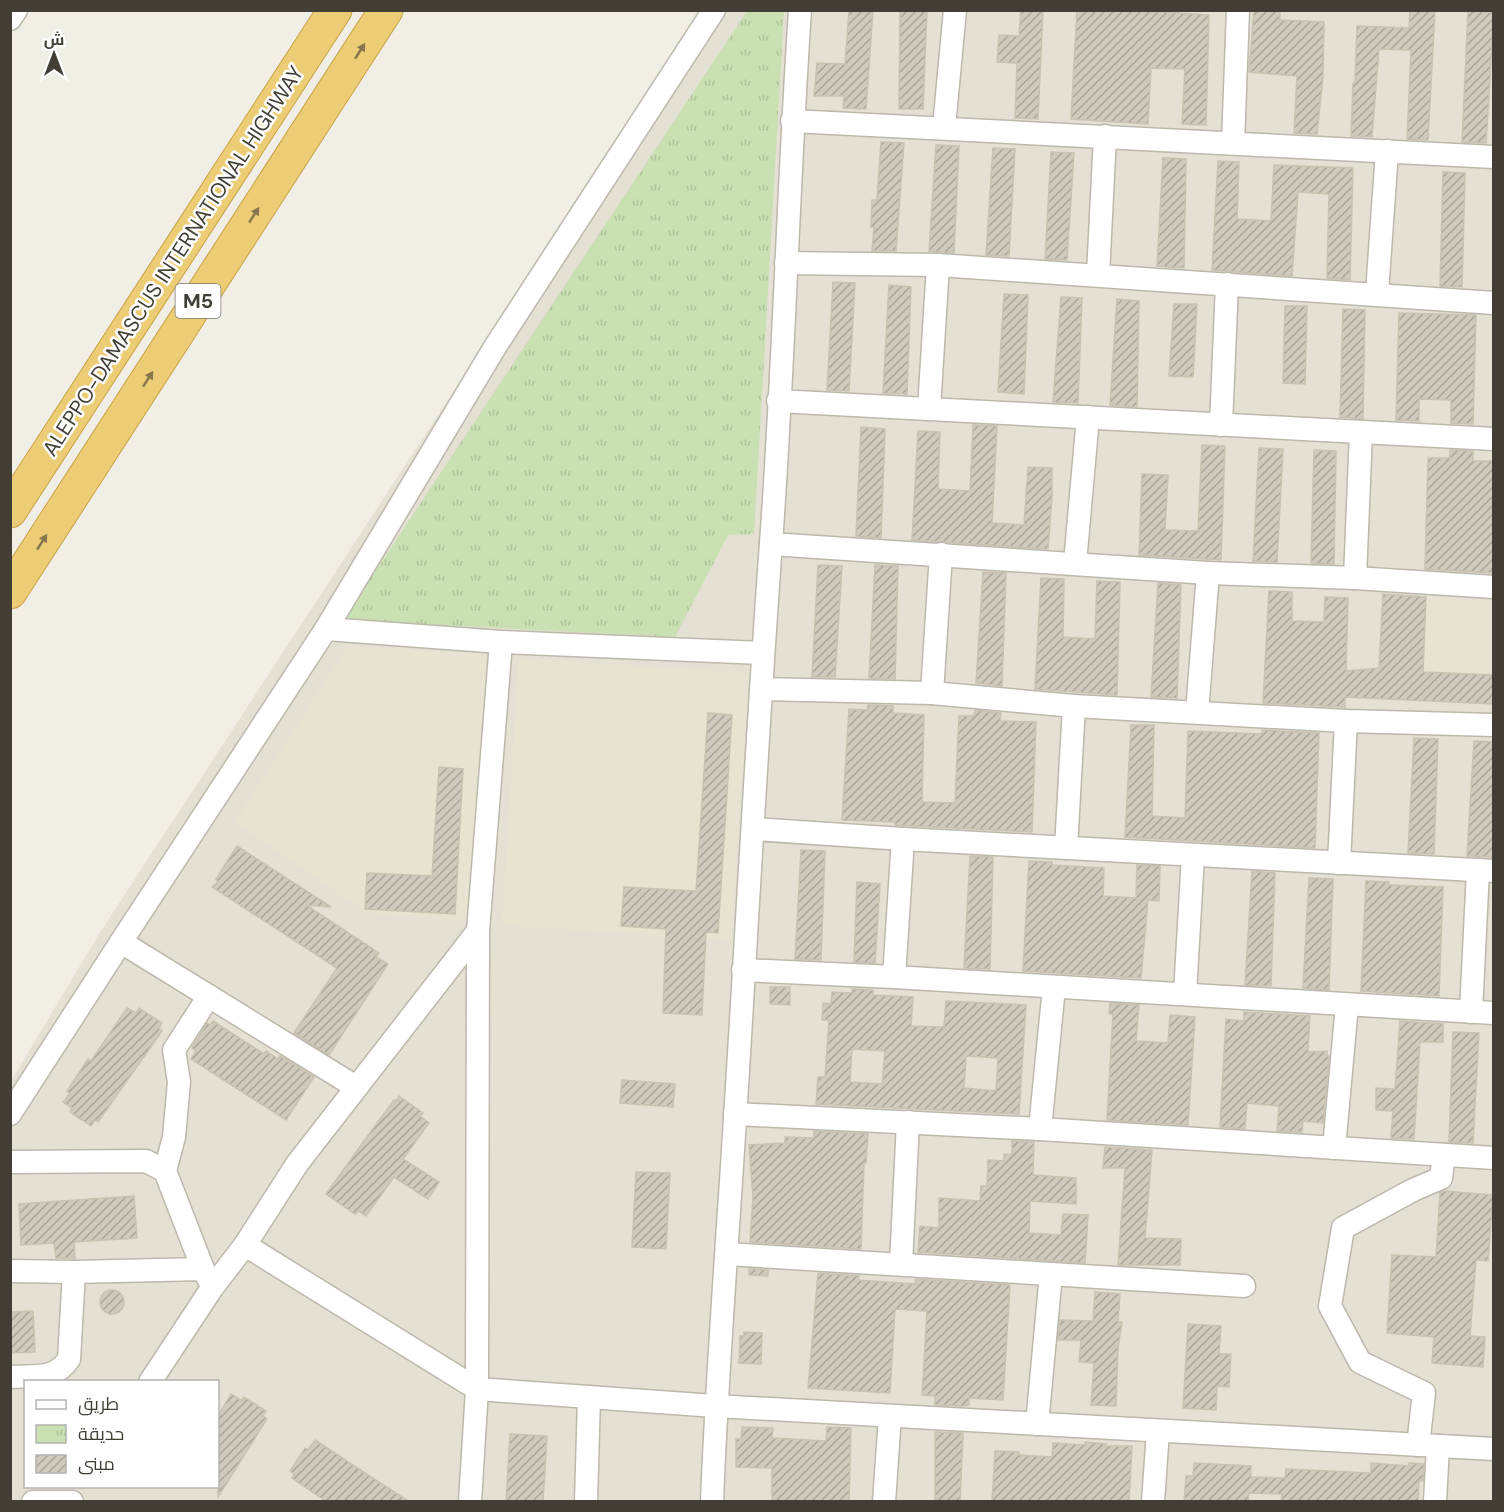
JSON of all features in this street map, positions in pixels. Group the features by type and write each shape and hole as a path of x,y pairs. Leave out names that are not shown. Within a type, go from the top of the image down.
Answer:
{"highway":[{"name":"ALEPPO-DAMASCUS INTERNATIONAL HIGHWAY","path":"10,511 335,10"},
{"name":"ALEPPO-DAMASCUS INTERNATIONAL HIGHWAY","path":"10,592 386,10"}],"street":[{"path":"10,19 16,10"},
{"path":"10,1114 326,628 495,347 714,10"},
{"path":"712,1502 762,653 771,544 792,121 800,10"},
{"path":"944,128 955,10"},
{"path":"1233,143 1238,10"},
{"path":"792,121 1494,157"},
{"path":"1098,276 1105,136"},
{"path":"1377,293 1387,151"},
{"path":"786,263 938,265 1377,293 1494,303"},
{"path":"930,409 938,265"},
{"path":"1221,425 1227,284"},
{"path":"778,401 1494,439"},
{"path":"1075,563 1088,417"},
{"path":"1355,578 1361,432"},
{"path":"771,544 1208,573 1355,578 1494,587"},
{"path":"932,693 941,555"},
{"path":"1197,712 1208,573"},
{"path":"326,628 501,642 762,653"},
{"path":"470,1502 477,1389 478,931 501,642"},
{"path":"761,689 932,693 1074,706 1346,721 1494,725"},
{"path":"1066,848 1074,706"},
{"path":"1339,863 1346,721"},
{"path":"753,828 903,839 1486,871 1471,1012"},
{"path":"894,977 903,839"},
{"path":"1185,994 1193,855"},
{"path":"151,1380 208,1279 244,1245 297,1164 478,931"},
{"path":"121,942 356,1087"},
{"path":"743,970 1494,1013"},
{"path":"1040,1129 1054,987"},
{"path":"208,1279 165,1171 174,1137 179,1082 174,1050 209,996"},
{"path":"1334,1148 1347,1005"},
{"path":"735,1114 1040,1129 1494,1158"},
{"path":"901,1264 908,1122"},
{"path":"1435,1502 1424,1393 1360,1362 1330,1306 1343,1228 1413,1190 1441,1178 1444,1155"},
{"path":"10,1162 146,1161 165,1171"},
{"path":"244,1245 477,1389 716,1406 1494,1449"},
{"path":"727,1254 1244,1286"},
{"path":"10,1271 208,1279"},
{"path":"10,1377 54,1374 63,1368 69,1359 75,1272"},
{"path":"1037,1424 1051,1274"},
{"path":"586,1502 589,1397"},
{"path":"884,1502 890,1416"},
{"path":"1153,1502 1158,1431"},
{"path":"33,1502 73,1497"}],"shaded area":[{"path":"702,11 1493,11 1493,1501 11,1502 11,1081 99,934"},
{"path":"1383,594 1493,601 1493,704 1371,698 1371,669 1379,668"},
{"path":"348,646 487,654 469,921 367,913 235,822"},
{"path":"519,658 749,673 731,940 502,925"}],"green space":[{"path":"747,11 784,11 754,534 728,535 675,637 343,620"}],"building":[{"path":"849,10 873,10 866,109 843,108 844,96 814,96 817,63 845,64"},
{"path":"900,10 927,10 923,109 899,109"},
{"path":"1021,10 1043,10 1038,119 1015,118 1017,63 997,62 999,35 1019,36"},
{"path":"1077,10 1133,10 1209,15 1206,125 1182,124 1185,69 1151,68 1148,124 1071,119"},
{"path":"1254,10 1280,10 1280,20 1324,22 1323,76 1317,134 1294,133 1297,76 1249,72"},
{"path":"1410,10 1435,10 1428,140 1407,139 1411,50 1379,49 1372,137 1351,136 1357,26 1409,28"},
{"path":"1468,11 1494,12 1486,143 1462,142"},
{"path":"881,142 904,143 896,251 872,251 874,227 871,227 872,200 877,200"},
{"path":"936,145 959,146 954,253 929,251"},
{"path":"993,148 1015,149 1009,256 986,255"},
{"path":"1051,152 1074,153 1067,260 1045,259"},
{"path":"1163,158 1186,159 1184,268 1157,266"},
{"path":"1218,161 1239,162 1237,219 1271,221 1274,165 1353,168 1350,280 1327,278 1329,194 1298,192 1292,276 1212,270"},
{"path":"1443,172 1465,173 1462,287 1440,286"},
{"path":"833,282 855,283 849,391 827,390"},
{"path":"889,285 911,287 907,394 883,393"},
{"path":"1004,294 1028,295 1024,394 998,392"},
{"path":"1061,297 1082,298 1078,403 1053,402"},
{"path":"1117,299 1139,301 1137,407 1110,405"},
{"path":"1174,304 1197,304 1193,377 1169,376"},
{"path":"1285,306 1307,306 1305,384 1283,383"},
{"path":"1343,309 1365,310 1363,419 1340,417"},
{"path":"1399,313 1476,315 1473,424 1451,423 1451,400 1419,399 1419,421 1396,420"},
{"path":"973,425 997,426 992,523 1024,525 1028,467 1052,468 1048,549 912,540 918,431 940,432 938,489 970,491"},
{"path":"861,427 885,429 881,538 856,536"},
{"path":"1202,445 1225,446 1221,560 1139,555 1142,474 1168,475 1165,530 1198,531"},
{"path":"1259,448 1283,449 1277,562 1253,561"},
{"path":"1314,450 1336,451 1334,564 1311,563"},
{"path":"1450,450 1473,451 1473,461 1494,461 1494,573 1425,569 1428,458 1450,458"},
{"path":"818,565 842,566 835,677 812,677"},
{"path":"875,565 898,566 895,679 869,678"},
{"path":"983,572 1006,573 1002,686 976,683"},
{"path":"1041,578 1064,579 1063,637 1095,639 1097,581 1120,582 1117,695 1035,689"},
{"path":"1158,583 1181,585 1177,698 1151,697"},
{"path":"1269,591 1292,592 1292,621 1324,622 1325,597 1348,598 1346,671 1379,668 1383,594 1426,597 1423,672 1494,675 1494,704 1345,697 1345,707 1263,703"},
{"path":"868,705 893,706 893,713 924,715 922,802 955,803 959,716 974,716 975,710 1001,713 1000,721 1036,722 1032,832 842,820 849,709 867,710"},
{"path":"708,713 732,715 718,933 706,932 702,1015 663,1013 666,929 621,926 624,887 696,891"},
{"path":"1131,725 1154,725 1152,816 1185,818 1188,731 1262,734 1262,730 1319,733 1315,848 1125,837"},
{"path":"1414,738 1438,739 1434,854 1408,853"},
{"path":"1474,741 1494,742 1493,857 1467,856"},
{"path":"439,767 463,769 455,914 365,909 367,873 432,876"},
{"path":"237,846 331,907 306,905 379,953 376,957 388,964 329,1055 294,1033 337,968 212,887 218,882 216,879"},
{"path":"801,850 825,851 821,960 795,959"},
{"path":"970,856 993,857 990,969 964,968"},
{"path":"1029,861 1052,862 1052,865 1104,868 1103,896 1136,898 1137,865 1160,866 1159,901 1148,900 1141,978 1023,971"},
{"path":"1252,871 1275,873 1271,986 1245,985"},
{"path":"1309,878 1333,879 1329,990 1303,988"},
{"path":"1366,881 1389,882 1389,885 1443,887 1439,996 1361,991"},
{"path":"857,882 880,884 875,963 854,962"},
{"path":"770,987 790,987 790,1005 770,1004"},
{"path":"852,989 873,990 873,995 913,997 911,1026 944,1027 946,1001 1026,1005 1019,1114 816,1104 818,1077 825,1077 829,1020 822,1020 823,1003 831,1004 832,992 852,993","holes":["852,1049 885,1051 882,1084 850,1082","966,1056 998,1058 996,1091 964,1088"]},
{"path":"1110,1003 1139,1005 1136,1041 1168,1043 1170,1015 1195,1017 1188,1125 1107,1120 1113,1014 1109,1014"},
{"path":"127,1008 136,1013 139,1008 162,1023 159,1029 162,1031 98,1122 95,1120 91,1126 70,1112 72,1108 63,1102 70,1093 67,1091 88,1059 91,1061"},
{"path":"1244,1012 1310,1016 1308,1052 1327,1051 1327,1056 1329,1056 1323,1123 1303,1121 1302,1132 1277,1131 1279,1106 1247,1103 1245,1129 1220,1127 1226,1019 1244,1021"},
{"path":"213,1021 264,1054 266,1051 278,1059 280,1056 314,1077 286,1120 191,1059 196,1051 192,1048 207,1023 210,1025"},
{"path":"1400,1021 1443,1024 1443,1042 1420,1042 1414,1139 1391,1138 1393,1111 1376,1110 1376,1088 1395,1089"},
{"path":"1453,1032 1479,1033 1473,1143 1449,1142"},
{"path":"622,1080 675,1084 673,1107 620,1103"},
{"path":"399,1096 423,1113 420,1116 429,1123 403,1159 439,1182 428,1199 394,1177 366,1216 359,1211 355,1214 326,1194"},
{"path":"814,1131 868,1134 866,1163 864,1163 861,1249 750,1242 753,1197 749,1145 785,1143 785,1137 814,1138"},
{"path":"1012,1141 1034,1142 1033,1175 1076,1178 1076,1204 1030,1201 1029,1233 1061,1235 1063,1214 1088,1215 1085,1263 918,1252 920,1226 939,1228 939,1198 980,1201 981,1186 987,1186 988,1160 1004,1161 1004,1154 1012,1155"},
{"path":"1105,1147 1152,1150 1145,1238 1181,1239 1180,1265 1118,1265 1125,1168 1103,1168"},
{"path":"636,1172 670,1173 666,1249 632,1247"},
{"path":"1444,1191 1493,1195 1488,1261 1476,1260 1470,1336 1485,1337 1483,1367 1432,1363 1434,1337 1387,1333 1392,1255 1436,1257 1440,1193"},
{"path":"134,1196 137,1238 74,1242 75,1258 56,1258 54,1243 21,1245 19,1204"},
{"path":"749,1269 768,1270 768,1276 749,1275"},
{"path":"818,1273 859,1276 858,1280 915,1284 916,1279 1010,1285 1003,1400 969,1398 969,1405 935,1405 935,1396 922,1395 927,1311 895,1309 890,1393 808,1388"},
{"path":"112,1290 121,1293 124,1302 121,1311 112,1314 103,1311 100,1302 103,1293"},
{"path":"1095,1292 1120,1294 1118,1322 1122,1322 1118,1348 1116,1406 1091,1405 1094,1363 1079,1362 1081,1340 1058,1340 1060,1320 1093,1321"},
{"path":"33,1311 35,1352 10,1353 10,1312"},
{"path":"1188,1324 1221,1326 1219,1354 1231,1354 1229,1387 1217,1386 1216,1410 1183,1408"},
{"path":"744,1332 762,1333 761,1364 739,1363 740,1336 744,1336"},
{"path":"231,1394 242,1401 244,1397 266,1411 263,1416 267,1419 218,1497 219,1488 219,1414"},
{"path":"742,1427 773,1428 772,1438 826,1441 827,1427 851,1428 849,1502 772,1502 772,1468 736,1467 736,1439 741,1439"},
{"path":"935,1432 963,1433 960,1502 935,1502"},
{"path":"510,1434 547,1436 543,1502 506,1502"},
{"path":"315,1440 410,1502 327,1502 292,1478 294,1474 290,1471 305,1448 308,1450"},
{"path":"1085,1442 1106,1444 1106,1446 1132,1446 1129,1502 992,1502 995,1451 1052,1457 1053,1443 1085,1445"},
{"path":"1194,1463 1251,1466 1251,1477 1285,1478 1286,1469 1371,1473 1371,1463 1409,1466 1409,1463 1424,1464 1423,1481 1419,1481 1418,1502 1281,1502 1282,1494 1249,1493 1248,1502 1184,1502 1186,1476 1193,1476"}]}
